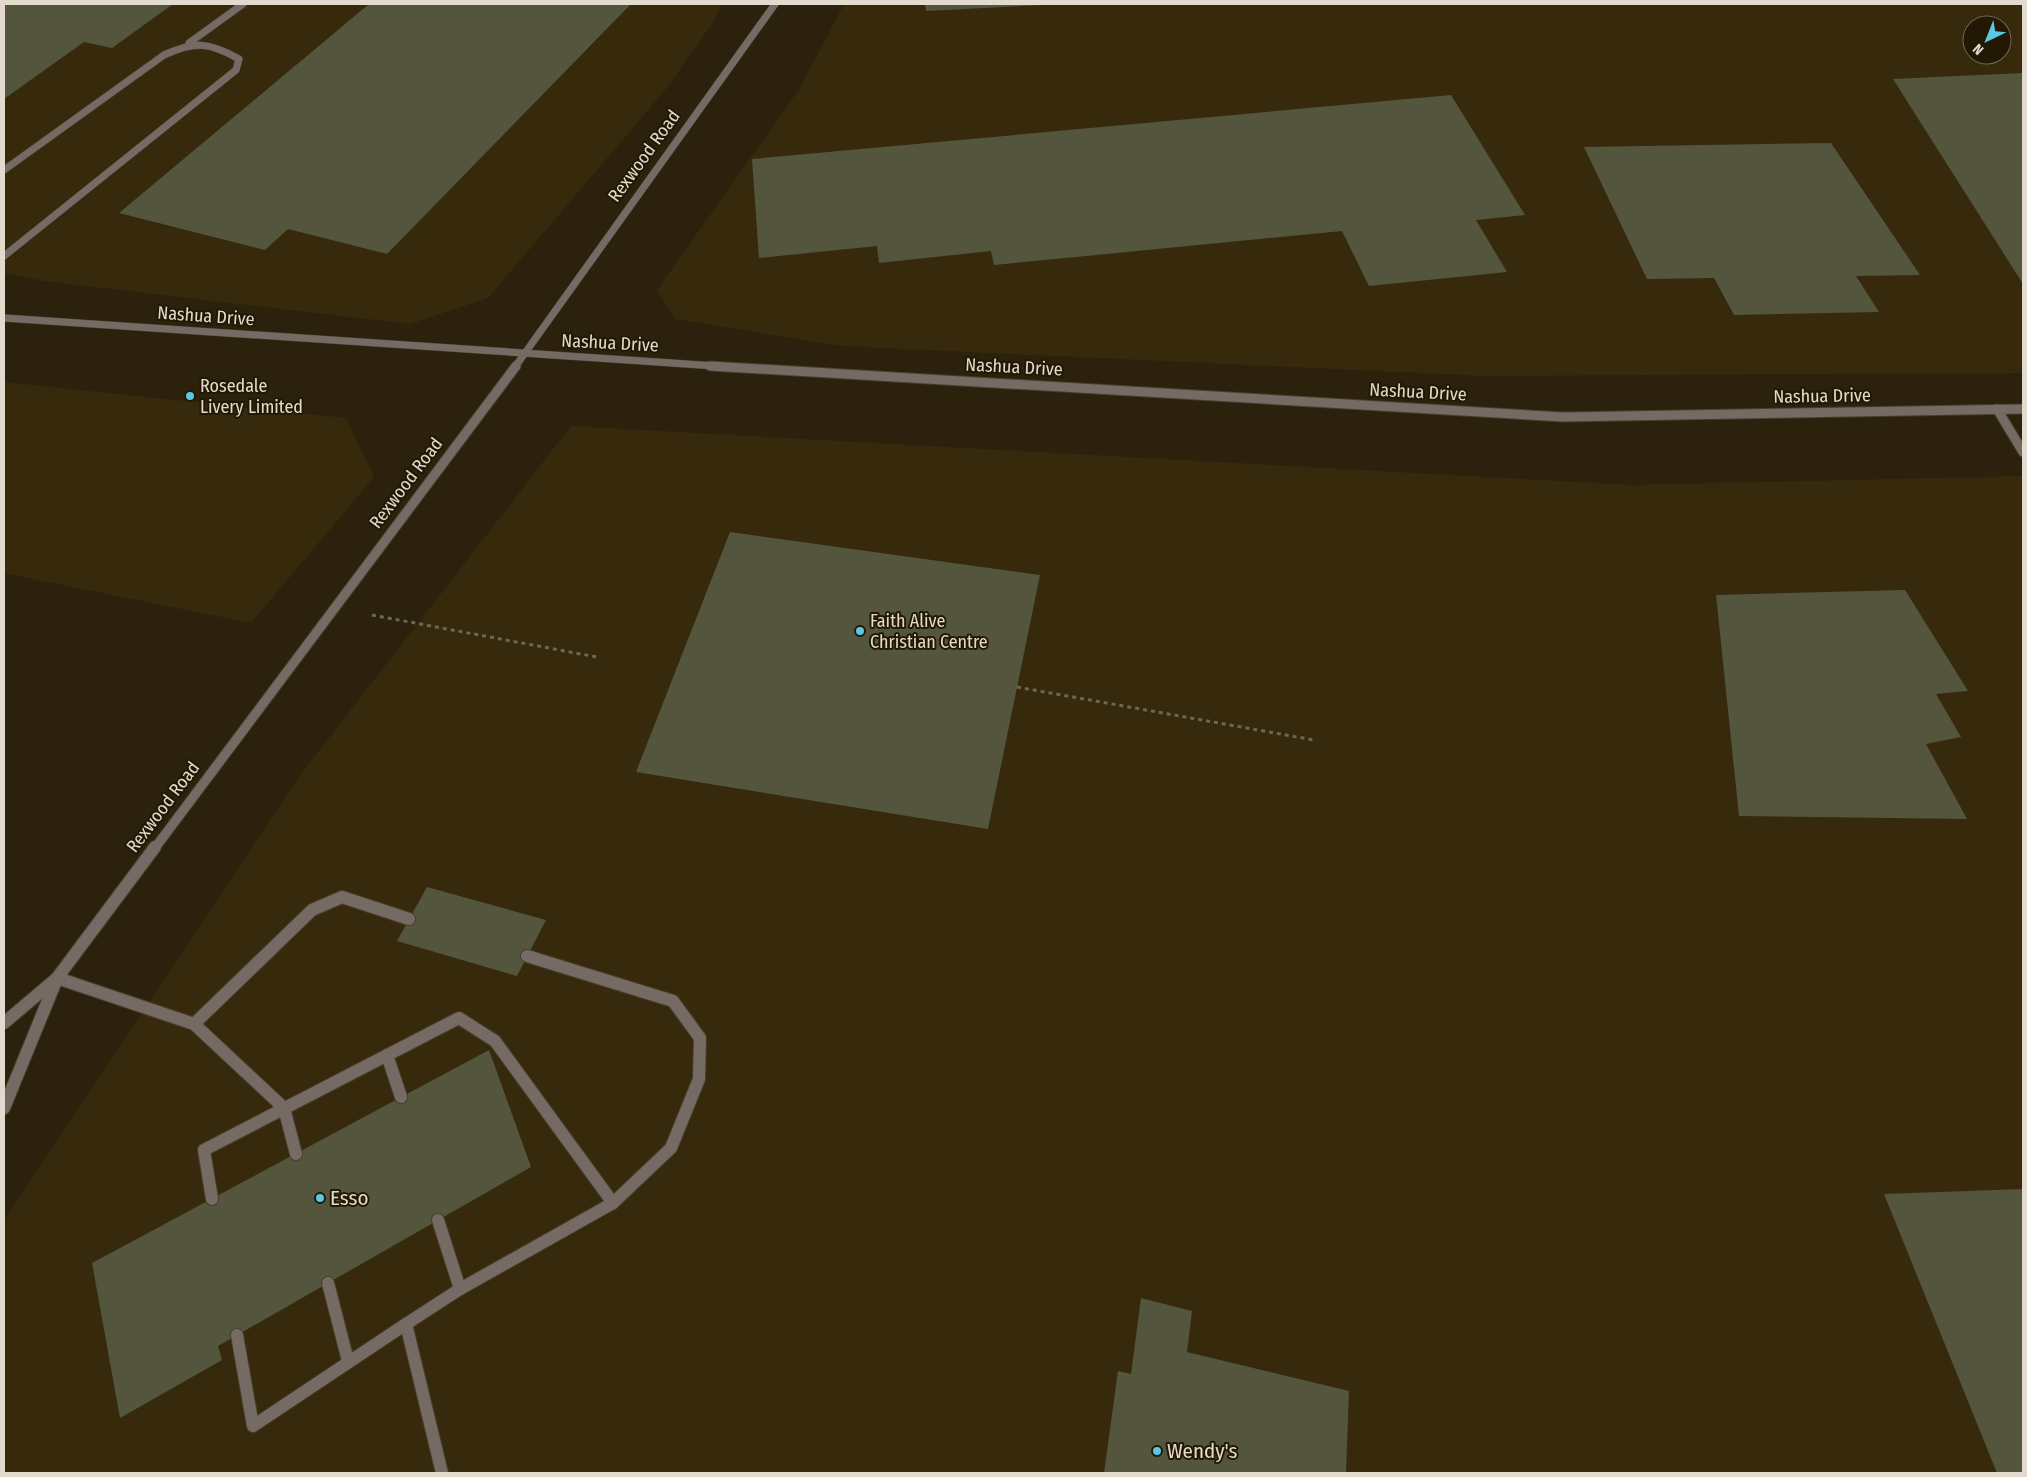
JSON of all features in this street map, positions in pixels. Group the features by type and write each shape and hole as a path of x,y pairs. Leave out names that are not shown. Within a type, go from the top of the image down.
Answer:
{"street":[{"path":"4,170 164,55 189,44 243,4"},
{"name":"Rexwood Road","path":"4,1023 57,978 524,355 775,4"},
{"path":"4,256 236,70 239,59 226,51 212,45 189,44"},
{"name":"Nashua Drive","path":"4,318 524,355 1563,416 2023,408"},
{"path":"1997,409 2023,452"},
{"path":"194,1024 312,910 342,897 410,920"},
{"path":"237,1336 253,1426 460,1288 613,1203 671,1148 699,1079 700,1038 673,1001 527,956"},
{"path":"57,978 194,1024 284,1108 296,1154"},
{"name":"Rexwood Road","path":"4,1108 57,978"},
{"path":"212,1199 204,1150 459,1018 494,1041 613,1203"},
{"path":"387,1055 400,1097"},
{"path":"438,1220 460,1288"},
{"path":"328,1283 348,1361"},
{"path":"406,1324 442,1473"}],"path":[{"path":"334,608 598,657"},
{"path":"1017,687 1314,740"}],"shaded area":[{"path":"4,4 721,4 714,21 666,89 488,298 410,324 44,281 4,273"},
{"path":"844,4 2023,4 2023,373 1485,376 841,346 675,319 657,290 800,88"},
{"path":"4,382 346,418 374,477 251,623 4,573"},
{"path":"571,426 1631,485 2023,476 2023,1473 4,1473 4,1220 301,774"}],"building":[{"path":"4,4 173,4 112,48 84,42 4,99"},
{"path":"369,4 631,4 387,254 288,229 265,250 119,213"},
{"path":"925,4 1042,4 1042,5 926,11"},
{"path":"2023,73 2023,284 1893,79"},
{"path":"1451,95 1525,215 1476,220 1507,272 1369,286 1342,231 994,265 991,251 879,263 877,246 759,258 752,159"},
{"path":"1831,143 1920,275 1856,276 1879,312 1734,315 1714,278 1647,279 1584,147"},
{"name":"Faith Alive Christian Centre","path":"730,532 1040,575 988,829 636,772"},
{"path":"1905,590 1968,691 1936,694 1961,737 1926,744 1967,819 1739,816 1716,595"},
{"path":"427,887 546,920 517,976 397,941"},
{"path":"489,1050 531,1167 218,1346 222,1360 120,1418 92,1263"},
{"path":"2023,1189 2023,1473 1997,1473 1884,1194"},
{"path":"1141,1298 1192,1311 1187,1352 1349,1391 1346,1473 1104,1473 1118,1371 1131,1374"}],"place":[{"name":"Rosedale Livery Limited","path":"190,396"},
{"name":"Faith Alive Christian Centre","path":"860,631"},
{"name":"Esso","path":"320,1198"},
{"name":"Wendy's","path":"1157,1451"}]}
